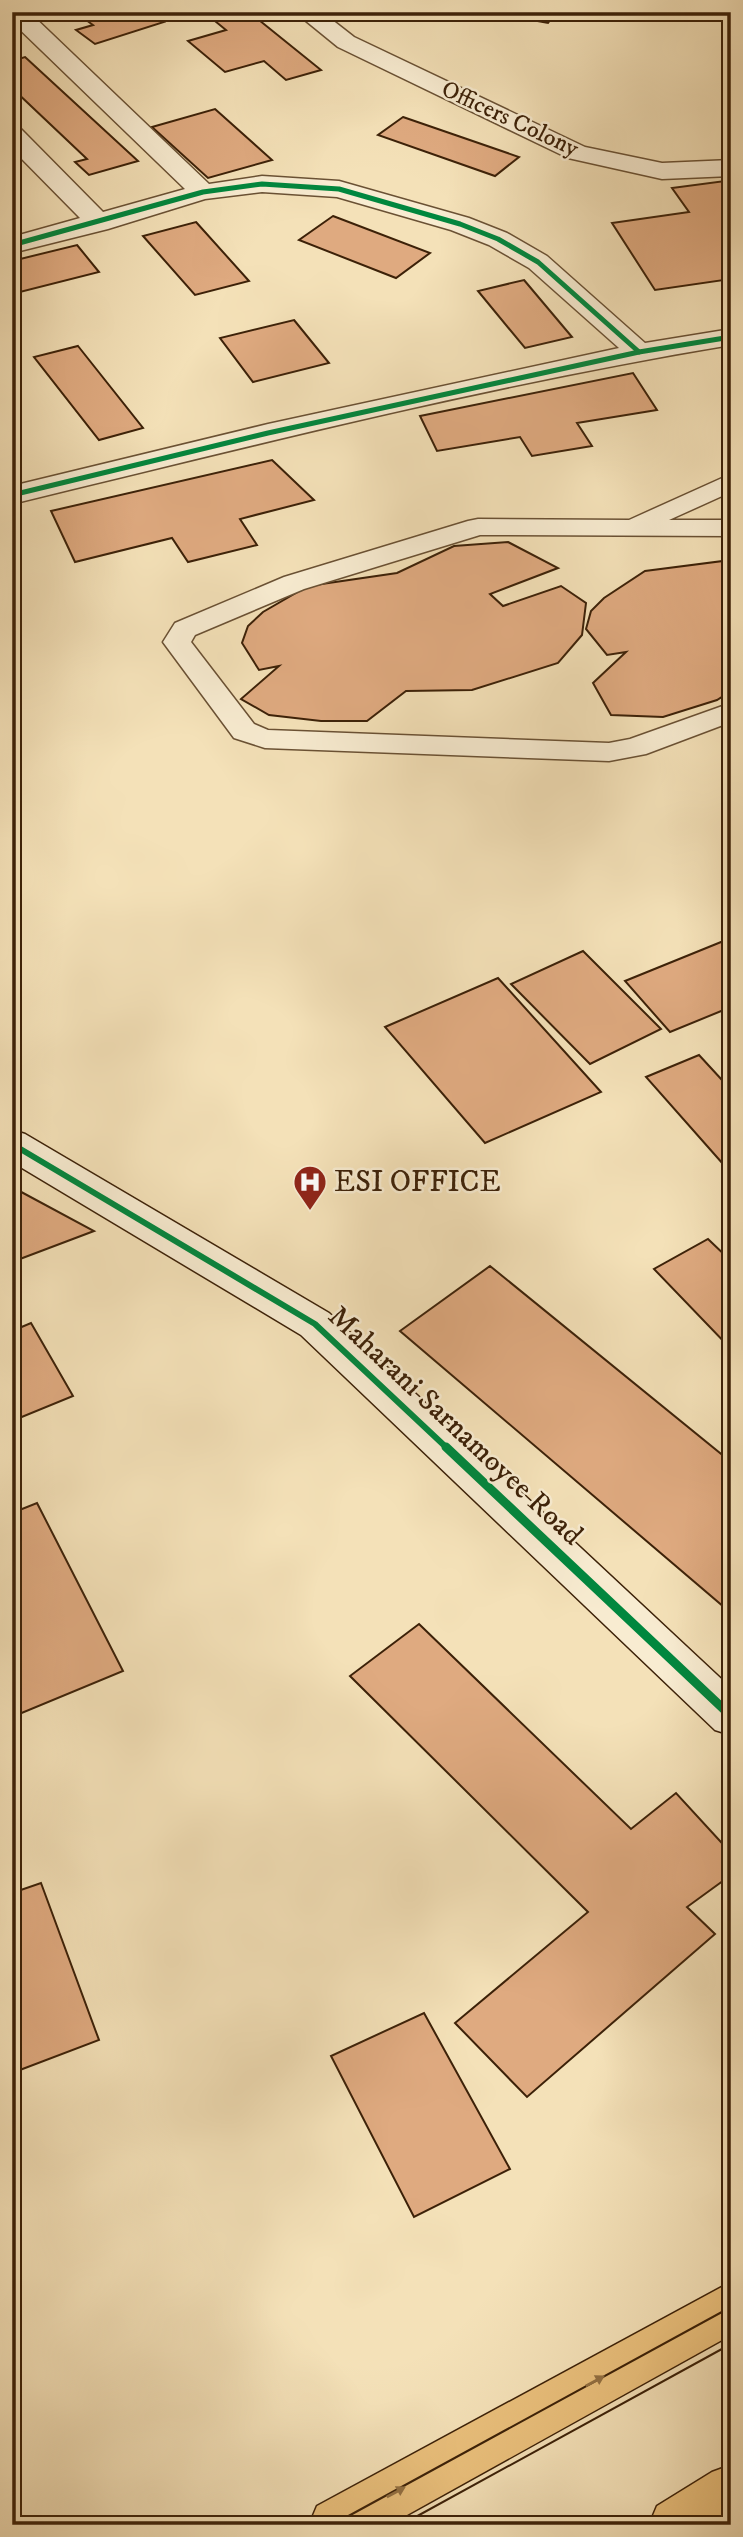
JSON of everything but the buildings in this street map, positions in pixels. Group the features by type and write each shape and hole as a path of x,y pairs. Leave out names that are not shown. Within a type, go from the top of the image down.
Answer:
{"main road":[{"path":"336,2525 731,2307"},
{"path":"676,2525 731,2491"}],"street":[{"path":"15,12 203,192"},
{"name":"Officers Colony","path":"307,12 346,42 577,153 662,171 731,168"},
{"path":"12,134 99,223"},
{"path":"12,245 203,192 262,184 339,189 460,224 498,239 538,262 639,352"},
{"path":"12,495 268,433 639,352 731,337"},
{"name":"Maharani Sarnamoyee Road","path":"12,1144 315,1324 731,1716"}],"lane":[{"path":"630,528 731,482"},
{"path":"731,528 478,527 294,583 185,629 177,642 244,731 265,739 609,752 636,747 731,712"}],"tram line":[{"path":"332,2525 731,2307"},
{"path":"401,2525 731,2344"}],"cycle path":[{"path":"12,245 203,192 262,184 339,189 460,224 498,239 538,262 639,352 731,337"},
{"path":"12,495 268,433 639,352"},
{"path":"12,1144 315,1324 731,1716"}],"place":[{"name":"ESI OFFICE","path":"310,1212"}]}
